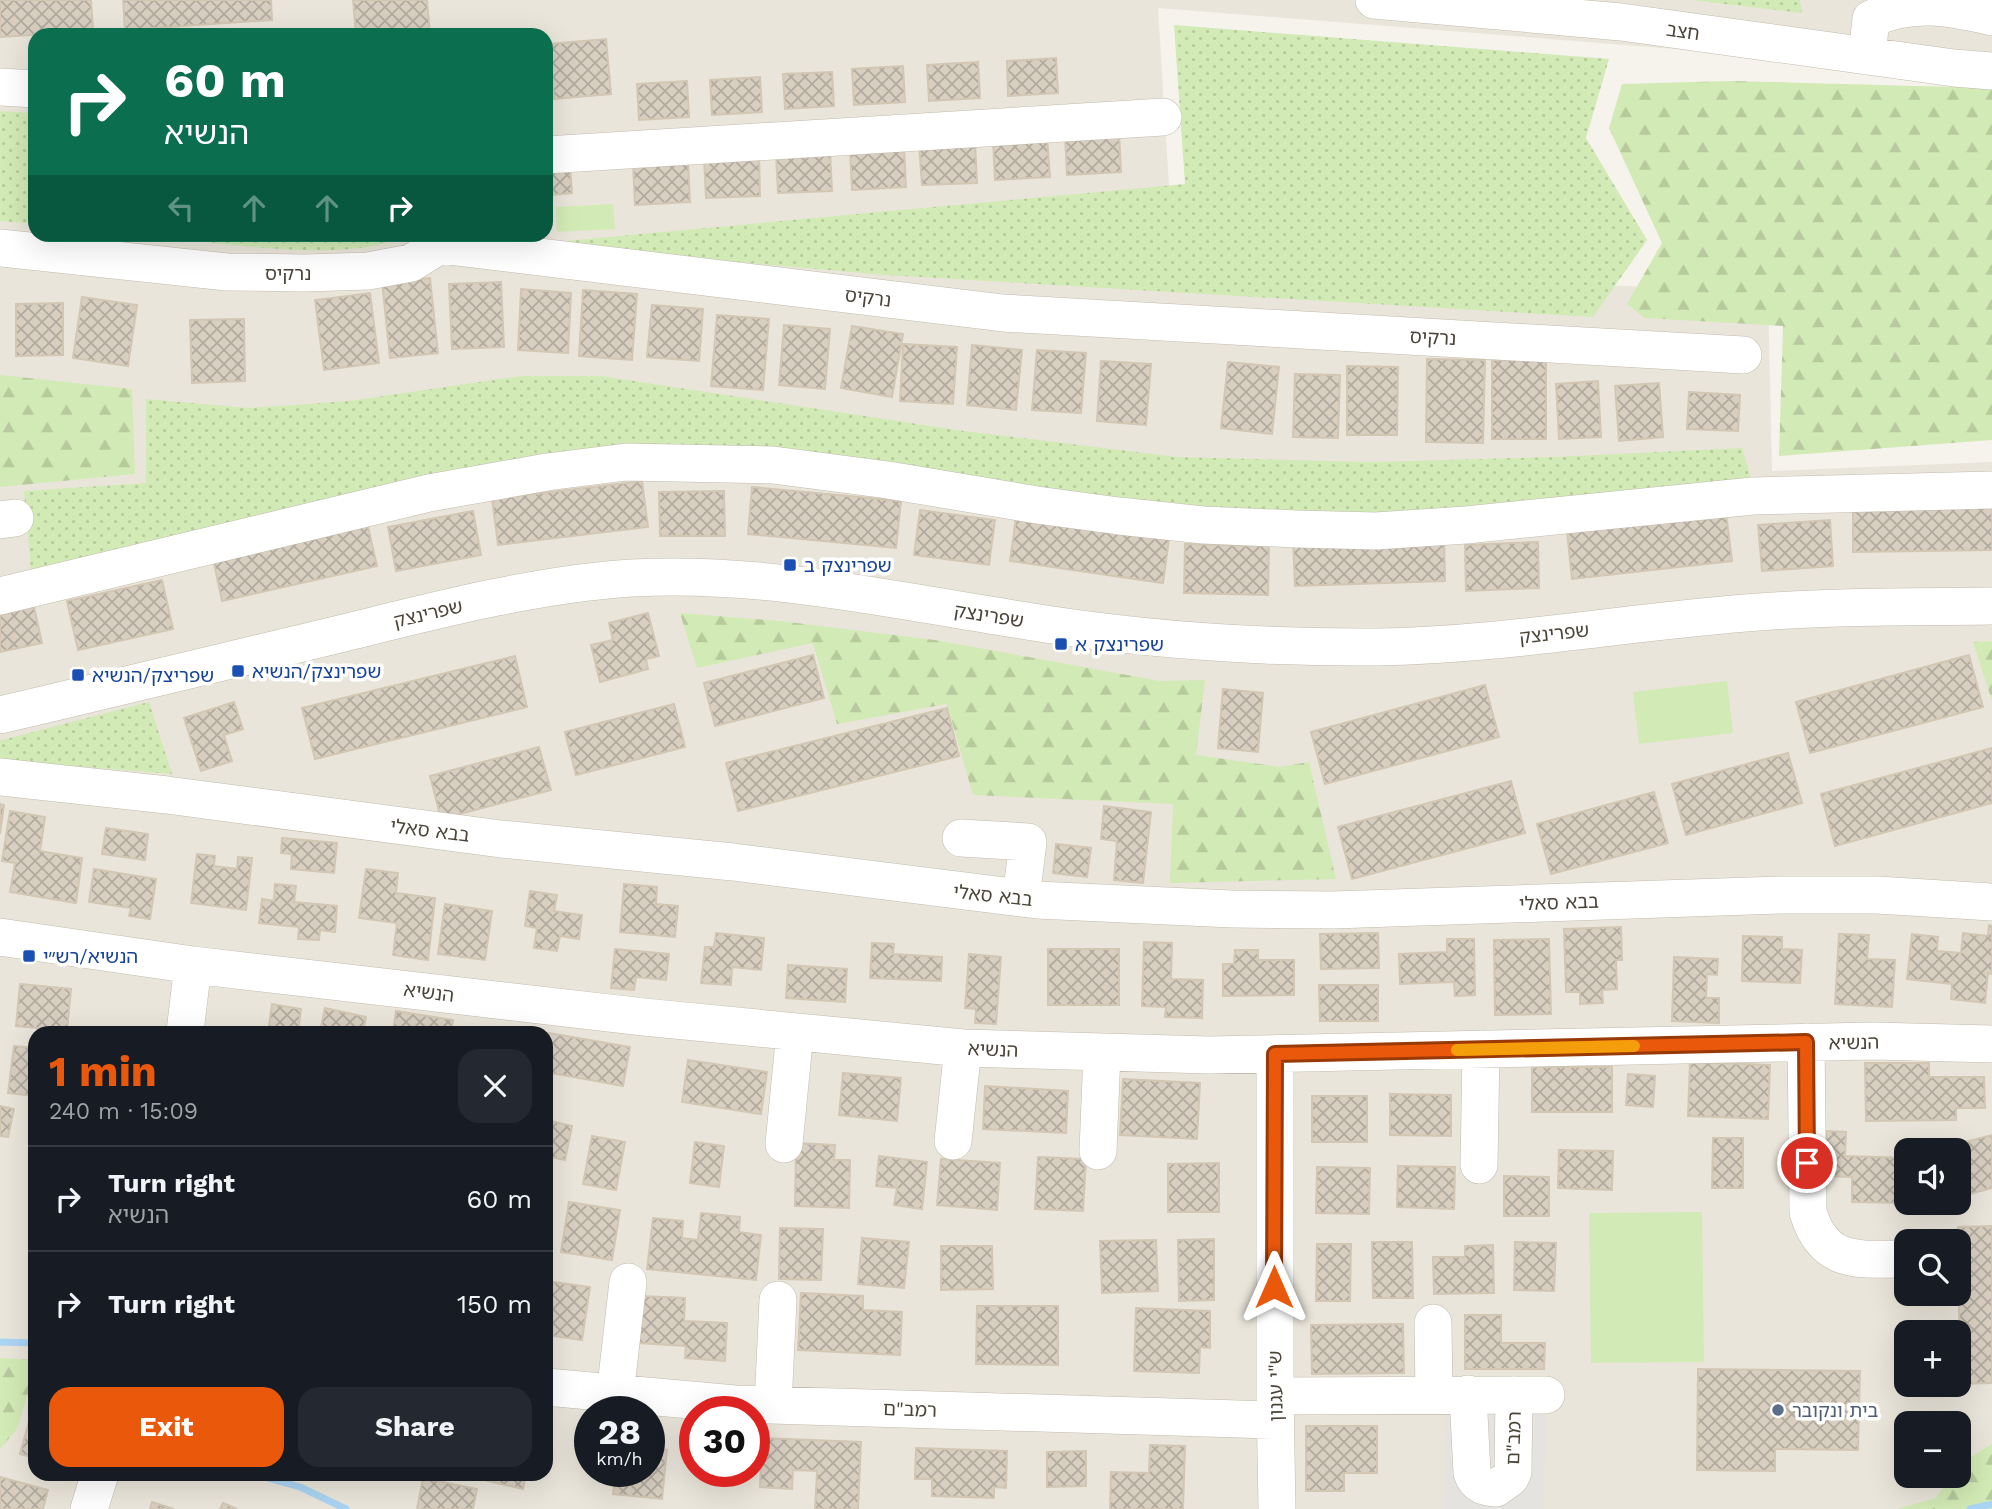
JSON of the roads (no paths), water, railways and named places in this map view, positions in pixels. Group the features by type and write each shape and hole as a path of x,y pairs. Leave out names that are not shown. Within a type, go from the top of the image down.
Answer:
{"street":[{"name":"חצב","path":"1374,0 1621,22 1992,71"},
{"path":"1867,56 1871,19 1885,9 1910,3 1934,3 1992,17"},
{"path":"0,87 28,89"},
{"path":"553,155 1163,117"},
{"name":"נרקיס","path":"0,247 227,272 306,273 368,271 411,263 440,242"},
{"name":"נרקיס","path":"458,242 1003,313 1743,355"},
{"path":"0,596 429,493 547,472 626,462 773,465 1119,516 1203,525 1376,531 1466,525 1753,496 1992,490"},
{"name":"שפרינצק","path":"0,715 452,607 564,586 632,578 764,581 1107,631 1195,640 1318,646 1379,647 1476,641 1761,612 1992,606"},
{"name":"בבא סאלי","path":"0,777 167,795 501,839 733,862 1021,898 1232,909 1333,910 1794,895 1877,895 1992,902"},
{"path":"961,838 1028,842 1021,898"},
{"name":"הנשיא","path":"0,937 193,965 962,1048 1209,1055 1873,1041 1992,1044"},
{"path":"186,1026 193,965"},
{"path":"784,1144 795,1032"},
{"path":"1806,1042 1808,1212 1813,1229 1830,1249 1853,1259 1894,1259"},
{"path":"953,1141 962,1048"},
{"path":"1479,1165 1481,1049"},
{"path":"1098,1151 1101,1052"},
{"name":"ש\"י עגנון","path":"1275,1054 1275,1408 1278,1509"},
{"path":"615,1395 628,1282"},
{"path":"773,1405 778,1300"},
{"path":"1433,1323 1451,1394"},
{"name":"רמב\"ם","path":"553,1388 615,1395 773,1405 1275,1408 1451,1394 1530,1395 1513,1472 1510,1478 1496,1488 1480,1486 1474,1480 1451,1394"},
{"path":"89,1509 98,1481"}],"waterway":[{"path":"0,1342 28,1343"},
{"path":"279,1481 300,1487 346,1509"},
{"path":"1970,1509 1992,1504"}],"place":[{"name":"שפרינצק ב","path":"790,565"},
{"name":"שפרינצק א","path":"1061,644"},
{"name":"שפרינצק/הנשיא","path":"238,671"},
{"name":"שפריצק/הנשיא","path":"78,675"},
{"name":"הנשיא/רש״י","path":"29,956"},
{"name":"בית ונקובר","path":"1778,1410"}]}
